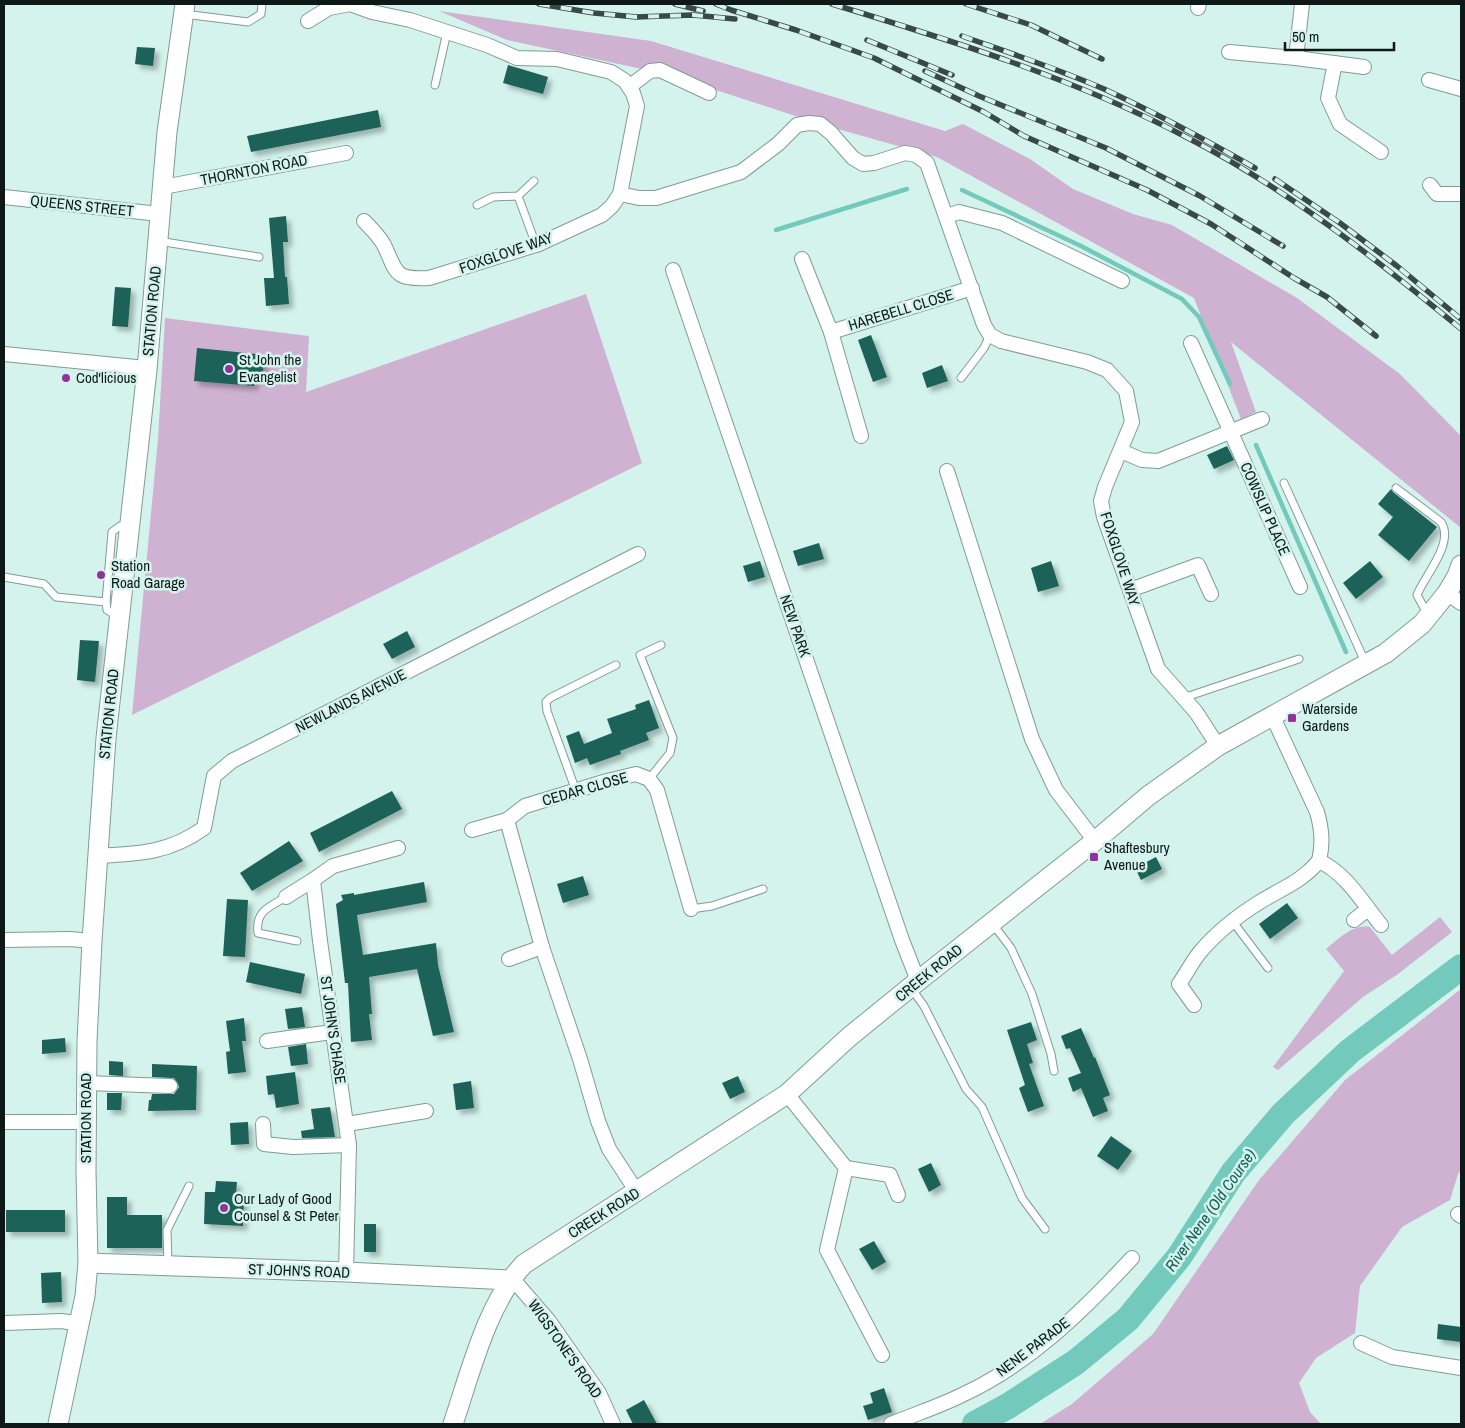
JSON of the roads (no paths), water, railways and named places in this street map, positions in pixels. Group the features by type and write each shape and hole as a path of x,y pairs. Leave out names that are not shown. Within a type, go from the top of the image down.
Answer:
{"street":[{"path":"308,21 329,8 350,4 372,12 410,20 487,45 517,58 557,59 611,72 625,81 633,93 636,106 620,194 640,198 656,198 741,172 798,126 809,123 820,124 853,158 863,164 874,164 905,153 916,155 927,163 984,325 990,334"},
{"path":"1296,58 1302,4"},
{"name":"STATION ROAD","path":"58,1424 80,1324 88,1263 86,1083 92,942 106,738 147,370 167,132 184,9"},
{"path":"1229,52 1364,67"},
{"path":"1335,63 1328,98 1340,124 1381,152"},
{"path":"629,87 650,71 660,70 709,93"},
{"path":"1430,80 1461,89"},
{"name":"THORNTON ROAD","path":"163,187 346,153"},
{"path":"1430,185 1437,194 1461,194"},
{"name":"FOXGLOVE WAY","path":"364,221 376,232 384,244 394,269 401,276 417,279 429,278 536,245 602,215 612,206 620,194"},
{"name":"QUEENS STREET","path":"4,197 160,214"},
{"path":"947,216 959,212 1002,223 1122,281"},
{"name":"HAREBELL CLOSE","path":"802,259 831,332 861,436"},
{"name":"NEW PARK","path":"674,270 902,940 914,984"},
{"name":"HAREBELL CLOSE","path":"831,332 972,288"},
{"name":"FOXGLOVE WAY","path":"990,334 1001,341 1087,362 1107,370 1126,390 1132,422 1105,487 1101,501 1104,517 1158,669 1196,712 1218,746"},
{"name":"COWSLIP PLACE","path":"1191,343 1300,587"},
{"path":"4,354 136,367 147,370"},
{"path":"1121,451 1142,460 1158,461 1262,419"},
{"path":"947,471 1032,739 1056,790 1095,841"},
{"name":"NEWLANDS AVENUE","path":"97,856 140,854 168,847 188,839 204,828 214,776 232,762 638,554"},
{"path":"1130,590 1198,565 1211,594"},
{"name":"CREEK ROAD","path":"453,1424 479,1347 496,1305 510,1279 530,1260 787,1094 849,1037 914,984 1095,841 1148,796 1218,746 1386,653 1422,624 1428,615 1454,598 1457,576 1461,565"},
{"path":"1194,1005 1179,984 1200,953 1214,937 1233,922 1262,901 1292,886 1310,873 1319,861 1322,847 1322,829 1317,812 1272,715"},
{"name":"CEDAR CLOSE","path":"472,830 507,820 525,806 636,774 649,779 657,790 691,909"},
{"path":"507,820 542,947 580,1059 598,1120 609,1149 637,1192"},
{"path":"286,897 333,866 398,848"},
{"path":"1319,861 1330,866 1340,874 1380,925"},
{"name":"ST JOHN'S CHASE","path":"313,880 332,1032 349,1146 346,1272"},
{"path":"1354,920 1368,909"},
{"path":"4,940 70,939 92,942"},
{"path":"509,959 542,947"},
{"path":"267,1041 332,1032"},
{"path":"86,1083 170,1086"},
{"path":"787,1094 846,1168 890,1175 898,1194"},
{"path":"347,1124 426,1111"},
{"path":"4,1122 86,1122"},
{"path":"263,1124 264,1144 294,1147 349,1146"},
{"path":"846,1168 828,1250 882,1354"},
{"name":"NENE PARADE","path":"891,1424 962,1396 1013,1367 1050,1338 1094,1299 1132,1258"},
{"name":"ST JOHN'S ROAD","path":"88,1263 510,1279"},
{"name":"WIGSTONE'S ROAD","path":"510,1279 549,1321 599,1393 613,1424"},
{"path":"4,1323 62,1321 80,1324"},
{"path":"1361,1343 1392,1357 1461,1368"}],"lane":[{"path":"184,9 248,22 260,14 262,4"},
{"path":"435,85 447,32"},
{"path":"476,205 493,197 518,196 534,181"},
{"path":"518,196 536,245"},
{"path":"157,241 259,257"},
{"path":"961,378 984,348 990,334"},
{"path":"1284,483 1366,664"},
{"path":"1396,488 1444,526 1441,552 1417,595 1428,615"},
{"path":"120,617 107,610 106,602 112,532 120,526 130,526"},
{"path":"4,577 44,584 56,597 106,602"},
{"path":"649,779 670,753 673,738 640,655 661,646"},
{"path":"1183,698 1299,659"},
{"path":"576,791 547,712 546,702 616,665"},
{"path":"691,909 712,906 763,889"},
{"path":"286,897 264,910 257,924 258,933 297,942"},
{"path":"1233,922 1268,968"},
{"path":"992,923 1011,948 1032,994 1051,1054 1054,1071"},
{"path":"914,984 966,1088 982,1108 1022,1198 1045,1229"},
{"path":"168,1266 167,1230 189,1186"}],"waterway":[{"path":"776,230 907,189"},
{"path":"962,190 1081,246 1182,299 1199,317 1230,384"},
{"path":"1256,445 1346,652"},
{"name":"River Nene (Old Course)","path":"975,1424 1008,1406 1076,1362 1128,1319 1179,1257 1233,1173 1283,1114 1350,1051 1461,967"}],"railway":[{"path":"539,4 594,13 636,17 693,15 735,19"},
{"path":"675,4 703,11"},
{"path":"716,4 874,58 984,112 1024,136 1147,190 1211,224 1327,297 1376,336"},
{"path":"832,4 1012,62 1100,97 1186,137 1223,157 1294,201 1363,250 1461,329"},
{"path":"966,4 1031,25 1102,59"},
{"path":"962,36 1104,89 1181,127 1255,168"},
{"path":"867,40 952,75"},
{"path":"925,71 979,96 1106,148 1200,196 1283,246"},
{"path":"1275,179 1340,223 1397,266 1461,319"}],"place":[{"name":"St John the Evangelist","path":"229,369"},
{"name":"Cod'licious","path":"66,378"},
{"name":"Station Road Garage","path":"101,575"},
{"name":"Waterside Gardens","path":"1292,718"},
{"name":"Shaftesbury Avenue","path":"1094,857"},
{"name":"Our Lady of Good Counsel & St Peter","path":"224,1208"}]}
